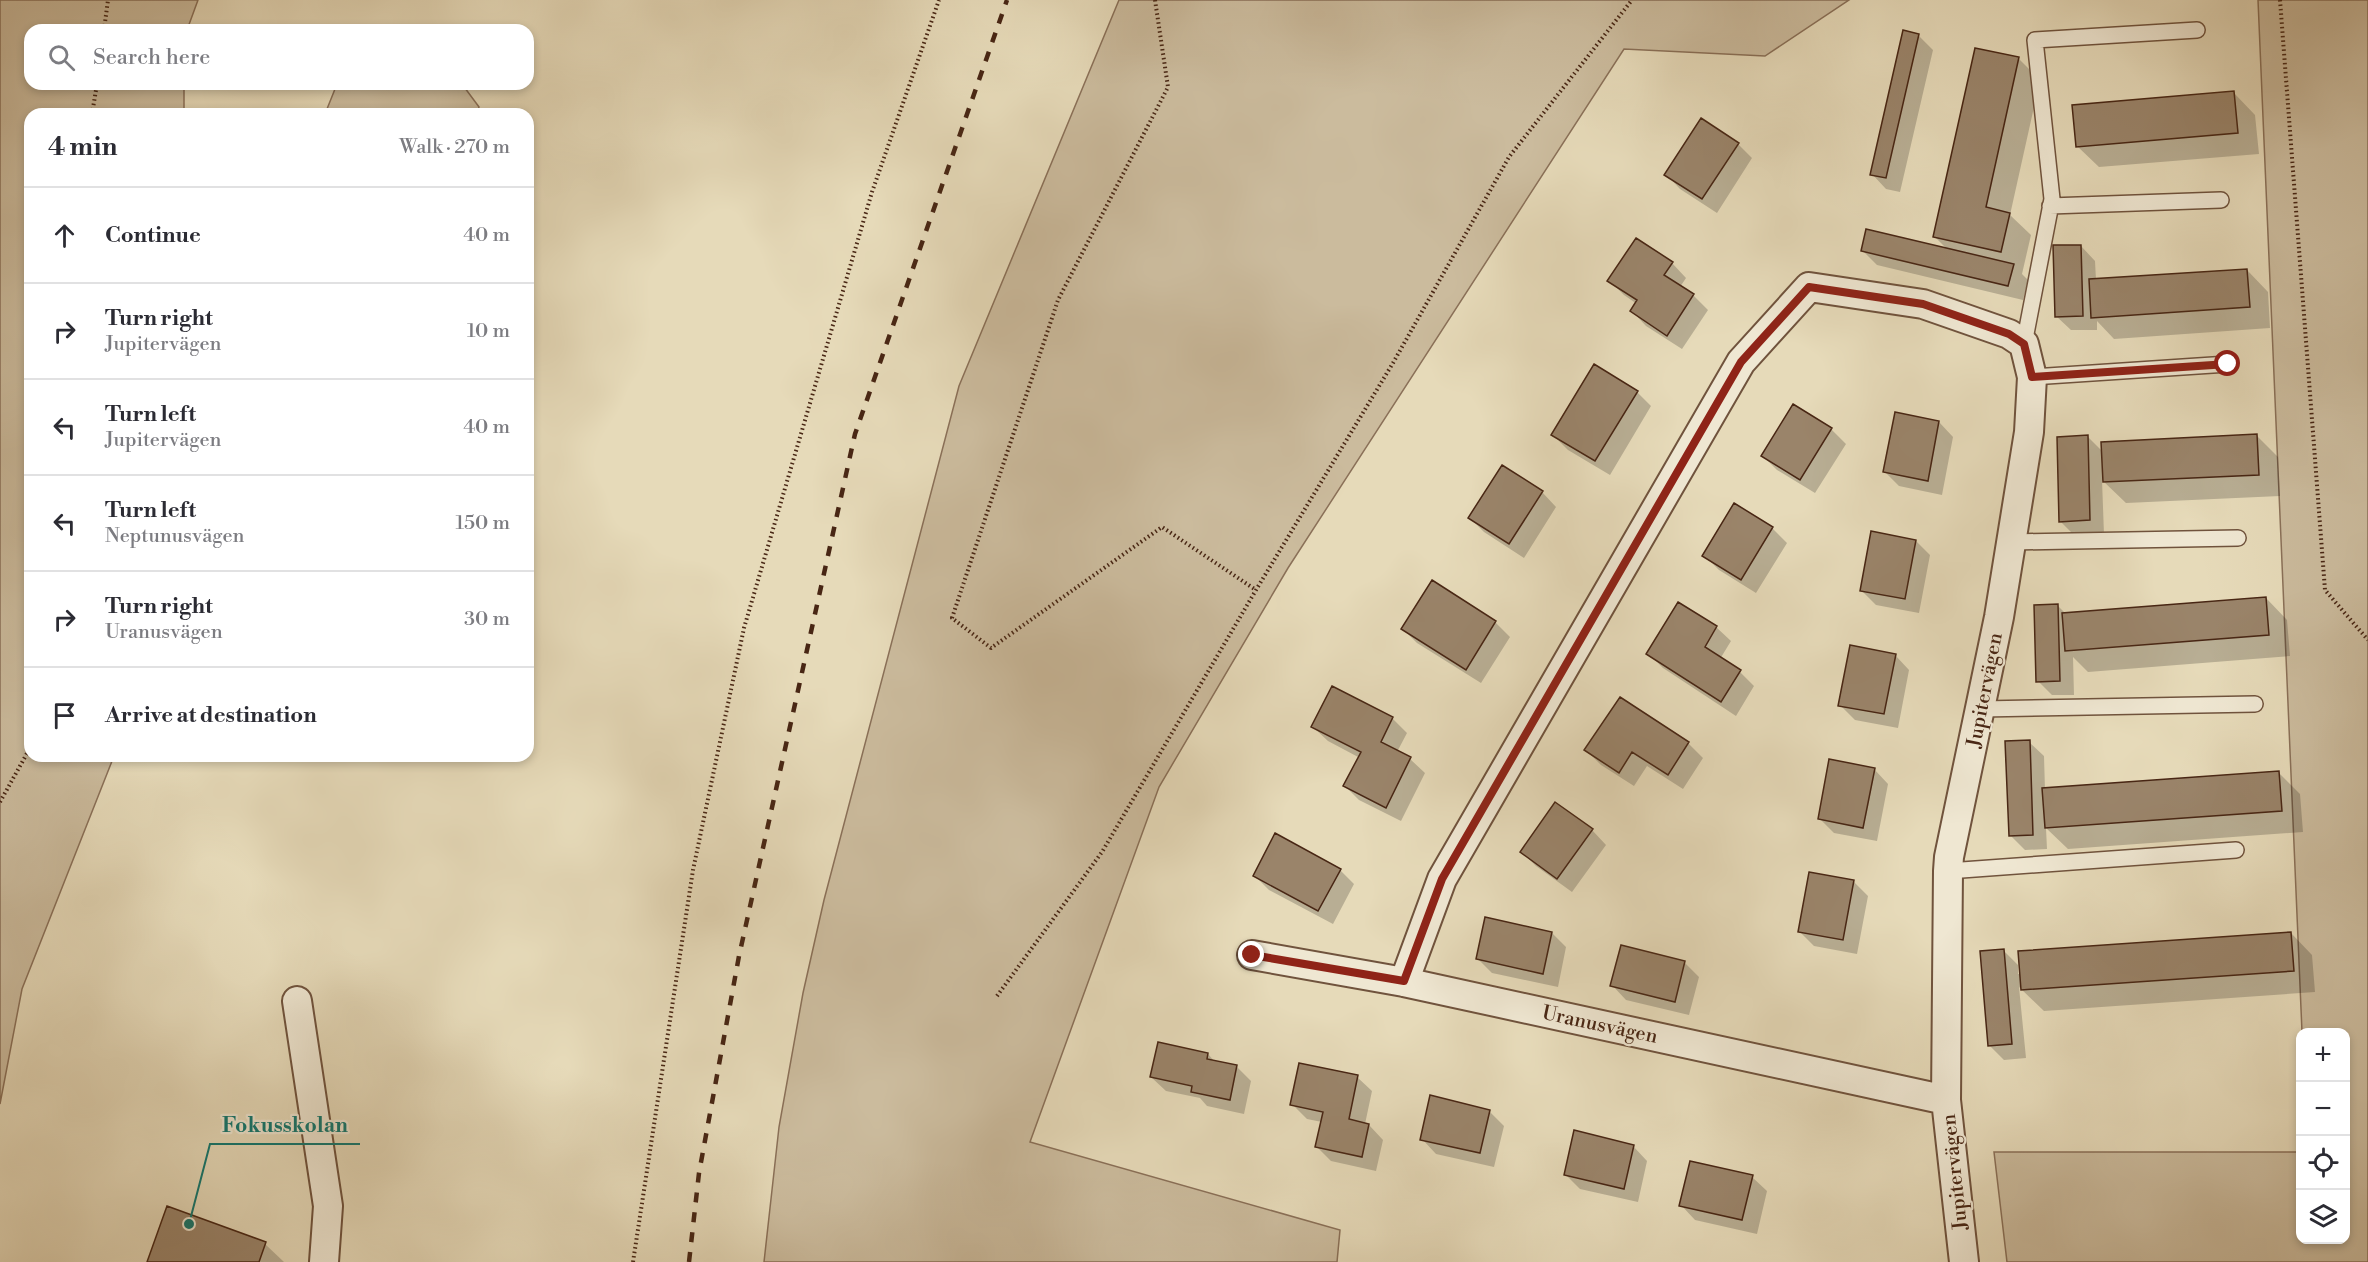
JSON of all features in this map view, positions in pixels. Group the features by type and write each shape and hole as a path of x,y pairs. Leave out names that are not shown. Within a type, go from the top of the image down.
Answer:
{"street":[{"path":"1404,981 1442,879 1741,362 1809,287 1923,304 2009,334 2024,344"},
{"name":"Jupitervägen","path":"1964,1262 1947,1100 1948,871 1949,857 1981,709 2030,432 2032,377 2024,344"},
{"name":"Uranusvägen","path":"1252,955 1404,981 1947,1100"},
{"path":"297,1001 328,1206 324,1262"}],"lane":[{"path":"2024,344 2052,199 2035,40 2197,30"},
{"path":"2050,207 2221,200"},
{"path":"2032,377 2228,364"},
{"path":"2012,542 2238,538"},
{"path":"1981,709 2255,704"},
{"path":"1948,871 2236,850"}],"path":[{"path":"105,24 108,0"},
{"path":"633,1262 693,870 744,628 872,192 939,0"},
{"path":"1155,0 1168,87 1058,300 952,618 991,648 1162,527 1256,590"},
{"path":"997,996 1102,852 1393,363 1509,157 1632,0"},
{"path":"2280,0 2325,590 2368,640"},
{"path":"93,108 96,90"},
{"path":"0,802 24,759"}],"shaded area":[{"path":"0,0 198,0 189,24 24,24 24,90 184,90 184,108 24,108 24,762 112,762 22,989 0,1104"},
{"path":"1119,0 1849,0 1765,56 1624,49 1288,568 1159,787 1030,1142 1340,1230 1337,1262 764,1262 779,1127 803,993 824,900 959,386"},
{"path":"2258,0 2368,0 2368,1262 2007,1262 1994,1152 2296,1152 2296,1244 2350,1244 2350,1028 2302,1028"},
{"path":"335,90 466,90 479,107 479,108 327,108"}],"building":[{"path":"1903,30 1919,34 1886,178 1870,175"},
{"path":"1975,48 2019,57 1986,207 2010,213 2001,252 1933,237"},
{"path":"2234,91 2238,133 2076,147 2072,105"},
{"path":"1701,118 1739,143 1702,199 1664,175"},
{"path":"1866,229 2014,264 2008,286 1861,251"},
{"path":"1636,238 1673,262 1664,275 1694,294 1667,336 1630,311 1637,300 1607,281"},
{"path":"2053,245 2081,245 2083,316 2055,317"},
{"path":"2247,269 2250,307 2091,318 2089,279"},
{"path":"1594,364 1638,391 1595,461 1551,435"},
{"path":"1793,404 1832,428 1800,480 1761,456"},
{"path":"1895,412 1939,421 1928,481 1883,472"},
{"path":"2257,434 2259,475 2103,482 2101,442"},
{"path":"2088,435 2090,520 2059,522 2057,437"},
{"path":"1502,465 1543,491 1509,544 1468,518"},
{"path":"1734,503 1773,527 1741,580 1702,556"},
{"path":"1871,531 1916,540 1905,599 1860,591"},
{"path":"1432,580 1496,621 1466,670 1401,629"},
{"path":"2266,597 2269,635 2065,651 2062,613"},
{"path":"1678,602 1717,626 1705,647 1741,670 1721,702 1646,654"},
{"path":"2058,604 2060,681 2036,682 2034,605"},
{"path":"1850,645 1896,654 1884,714 1838,706"},
{"path":"1332,686 1393,717 1381,742 1411,757 1386,808 1343,786 1361,752 1311,727"},
{"path":"1620,697 1689,742 1668,775 1632,752 1619,773 1584,750"},
{"path":"2030,740 2033,835 2009,836 2005,741"},
{"path":"1829,759 1875,768 1863,828 1818,819"},
{"path":"2279,771 2282,811 2045,828 2042,788"},
{"path":"1555,802 1593,829 1557,879 1520,852"},
{"path":"1275,833 1341,869 1318,911 1253,876"},
{"path":"1809,872 1854,880 1843,940 1798,932"},
{"path":"1485,917 1552,932 1543,974 1476,959"},
{"path":"2291,932 2294,971 2021,990 2018,951"},
{"path":"1621,945 1685,961 1675,1002 1610,986"},
{"path":"2004,949 2012,1044 1988,1046 1980,951"},
{"path":"1158,1042 1208,1053 1207,1059 1237,1065 1230,1100 1191,1092 1192,1086 1150,1077"},
{"path":"1299,1063 1358,1075 1349,1119 1369,1124 1362,1157 1315,1147 1323,1112 1290,1105"},
{"path":"1430,1095 1490,1110 1480,1153 1420,1140"},
{"path":"1574,1130 1634,1145 1624,1189 1564,1175"},
{"path":"1690,1161 1753,1175 1742,1220 1679,1206"},
{"path":"167,1206 266,1242 259,1262 147,1262"}],"railway":[{"path":"689,1262 699,1173 739,956 855,434 1007,0"}],"place":[{"name":"Fokusskolan","path":"189,1224"}],"route":[{"path":"1252,955 1404,981 1442,879 1741,362 1809,287 1923,304 2009,334 2024,344 2032,377 2228,364"}]}
